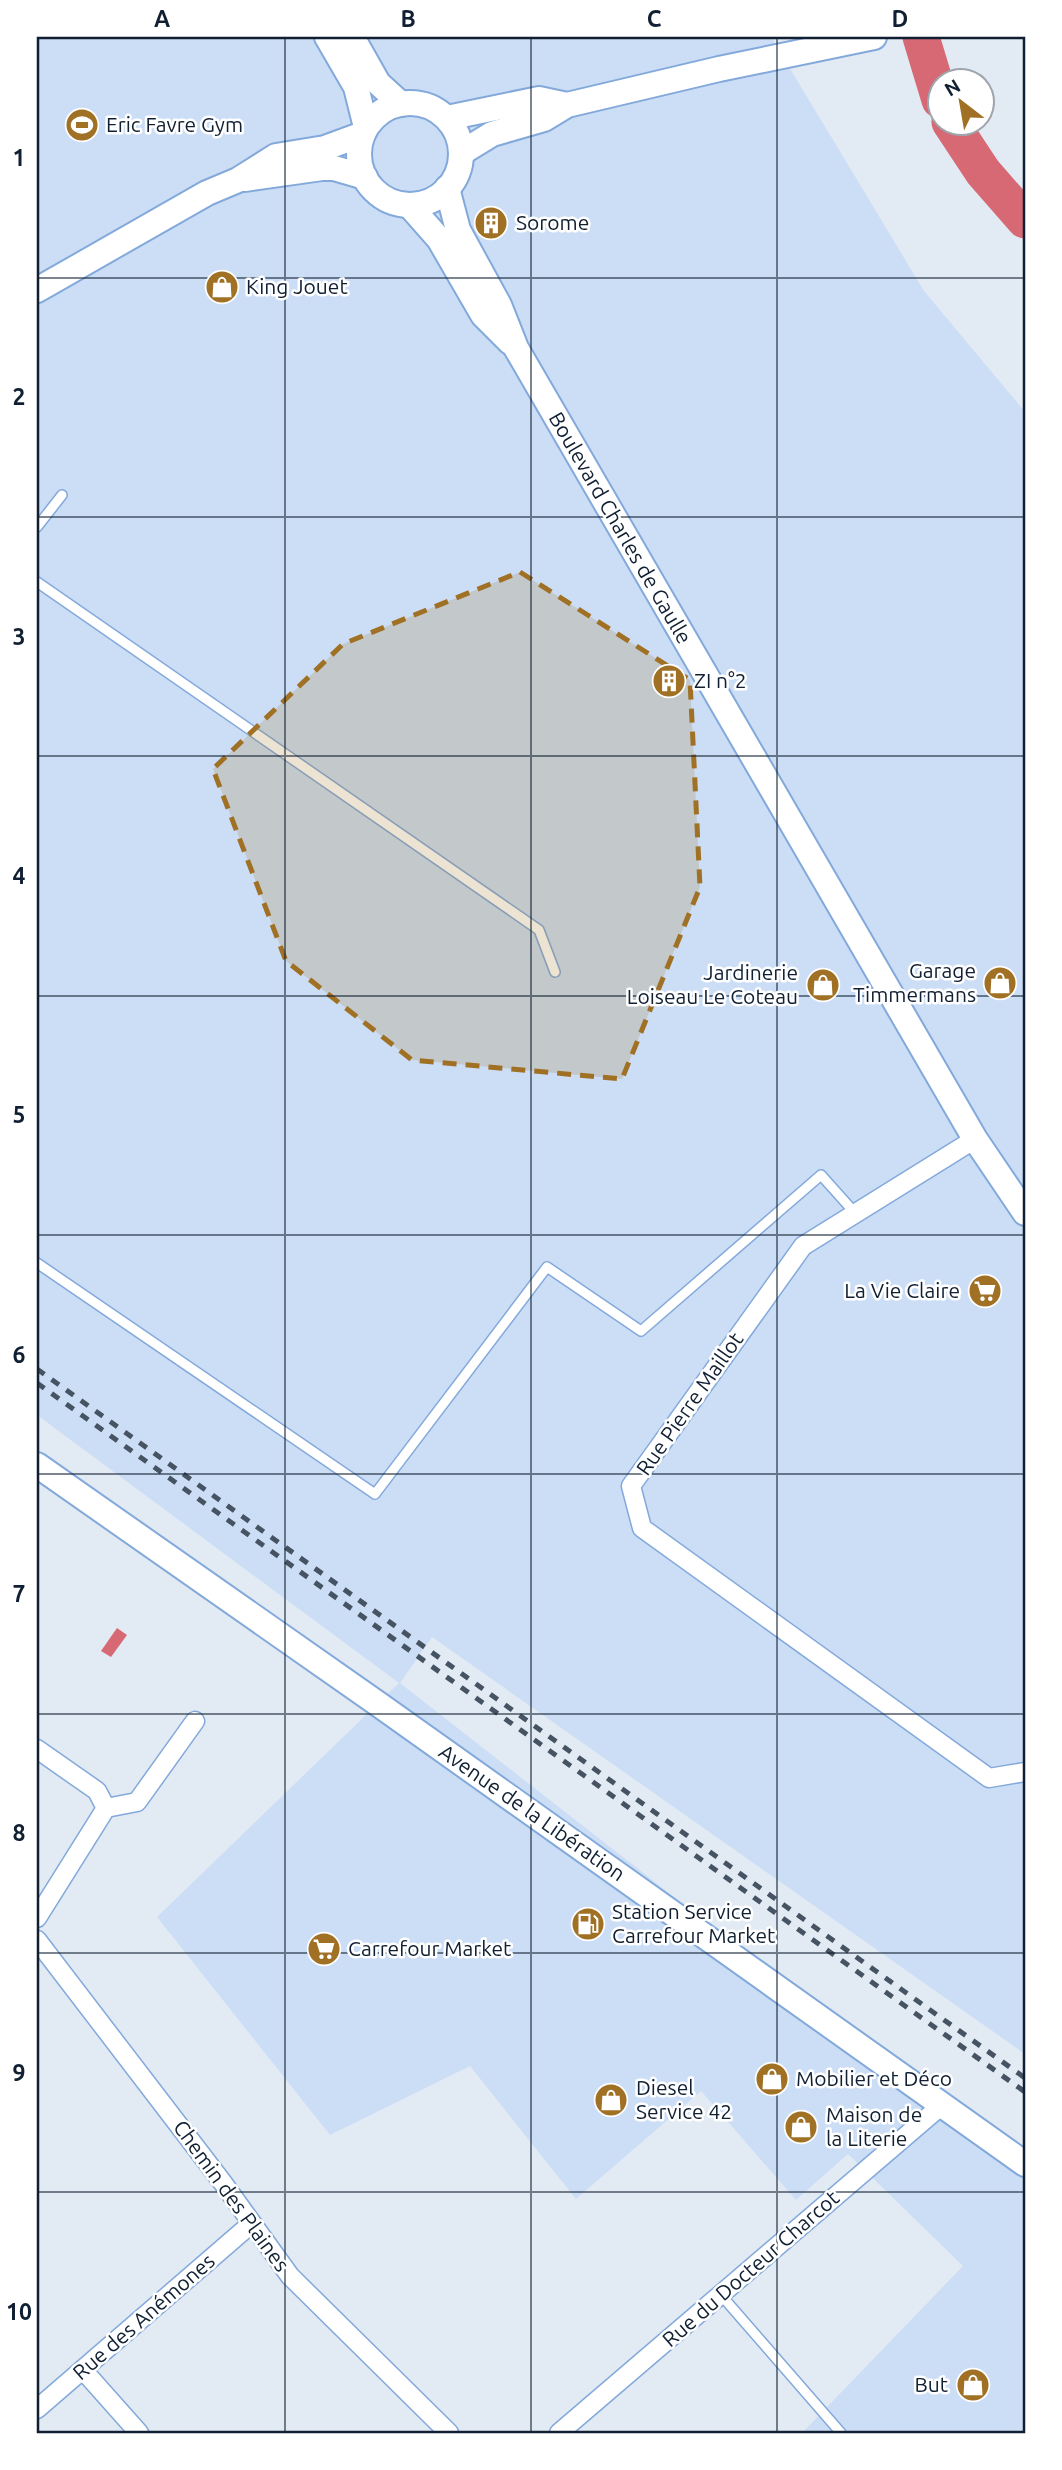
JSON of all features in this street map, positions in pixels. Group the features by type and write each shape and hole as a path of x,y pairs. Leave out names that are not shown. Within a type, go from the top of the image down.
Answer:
{"street":[{"path":"37,290 187,204 238,180 275,156 326,148 365,130 376,115 401,104 420,104 435,109 447,118 454,129 461,153 458,169 451,184 439,195 425,202 409,205 380,196 369,185 359,157 365,130 363,109 356,87 327,37"},
{"path":"352,37 378,83 401,104"},
{"path":"461,153 492,134 544,119 567,105 719,69 874,37"},
{"path":"447,118 539,99 567,105"},
{"path":"238,180 322,168 334,168 365,177"},
{"name":"Boulevard Charles de Gaulle","path":"447,188 458,230 499,305 516,348 975,1139 1025,1213"},
{"name":"Boulevard Charles de Gaulle","path":"409,205 439,239 483,315 516,348"},
{"name":"Rue Pierre Maillot","path":"975,1139 803,1245 631,1486 642,1528 989,1778 1025,1772"},
{"name":"Avenue de la Libération","path":"37,1465 1025,2164"},
{"path":"37,1918 106,1808 137,1802 195,1721"},
{"path":"37,1749 97,1791 106,1808"},
{"name":"Chemin des Plaines","path":"37,1940 223,2183 290,2276 449,2433"},
{"name":"Rue du Docteur Charcot","path":"559,2433 942,2105"},
{"name":"Rue des Anémones","path":"37,2409 251,2224"},
{"path":"83,2370 139,2433"}],"lane":[{"path":"37,527 62,495"},
{"path":"37,582 539,930 555,972"},
{"path":"37,1263 376,1494 547,1267 641,1331 821,1175 855,1213"},
{"path":"721,2295 841,2433"}],"highlighted area":[{"path":"520,572 690,680 700,887 622,1079 412,1060 286,961 213,769 343,644"}],"shaded area":[{"path":"37,37 771,37 924,291 1025,412 1025,2054 432,1637 400,1683 1025,2171 1025,2433 802,2433 963,2266 848,2154 796,2200 701,2091 576,2199 470,2066 330,2135 157,1917 399,1683 37,1415"},
{"path":"117,1628 127,1635 111,1657 101,1651"}],"waterway":[{"path":"921,37 930,66"},
{"path":"959,136 983,172 1025,220"}],"railway":[{"path":"37,1369 1025,2078"},
{"path":"37,1383 1025,2092"}],"place":[{"name":"Eric Favre Gym","path":"82,125"},
{"name":"Sorome","path":"491,223"},
{"name":"King Jouet","path":"222,287"},
{"name":"ZI n°2","path":"669,681"},
{"name":"Garage Timmermans","path":"1000,983"},
{"name":"Jardinerie Loiseau Le Coteau","path":"823,985"},
{"name":"La Vie Claire","path":"985,1291"},
{"name":"Station Service Carrefour Market","path":"588,1924"},
{"name":"Carrefour Market","path":"324,1949"},
{"name":"Mobilier et Déco","path":"772,2079"},
{"name":"Diesel Service 42","path":"611,2100"},
{"name":"Maison de la Literie","path":"801,2127"},
{"name":"But","path":"973,2385"}]}
